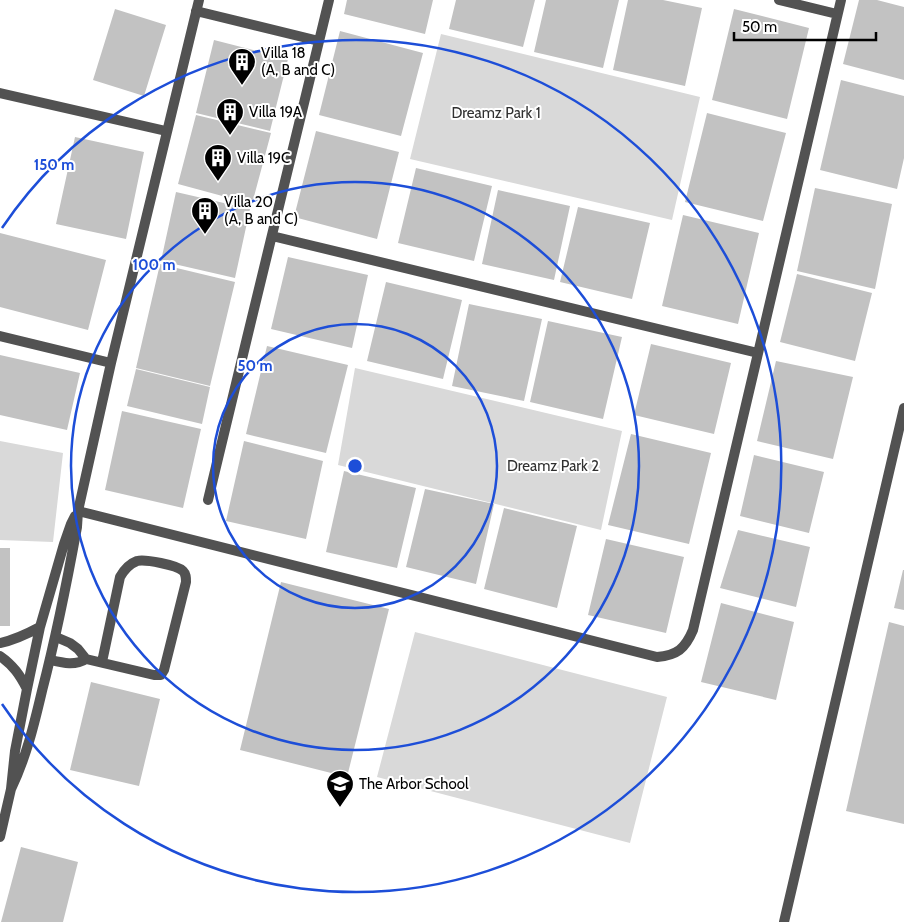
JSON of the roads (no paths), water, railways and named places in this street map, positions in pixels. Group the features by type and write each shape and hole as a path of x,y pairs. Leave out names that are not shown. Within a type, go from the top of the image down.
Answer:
{"street":[{"path":"11,789 27,752 56,637 77,527 78,511 111,363 199,0"},
{"path":"208,500 329,0"},
{"path":"779,0 837,14"},
{"path":"78,511 658,657 670,656 680,650 688,642 693,630 841,0"},
{"path":"196,11 319,41"},
{"path":"0,92 166,131"},
{"path":"272,236 758,353"},
{"path":"0,336 111,363"},
{"path":"784,922 904,408"},
{"path":"0,837 11,789 15,751 40,626 71,524 78,511"},
{"path":"50,660 74,664 86,659 160,675 163,673 186,582 186,574 184,572 178,567 144,560 136,561 124,570 120,577 102,662"},
{"path":"0,643 27,635 40,626"},
{"path":"56,637 70,643 86,659"},
{"path":"0,656 19,674 27,689"}],"place":[{"name":"Villa 18 (A, B and C)","path":"242,86"},
{"name":"Villa 19A","path":"230,136"},
{"name":"Villa 19C","path":"218,182"},
{"name":"Villa 20 (A, B and C)","path":"205,235"},
{"name":"The Arbor School","path":"340,808"}],"park label":[{"name":"Dreamz Park 1","path":"496,113"},
{"name":"Dreamz Park 2","path":"553,466"}]}
